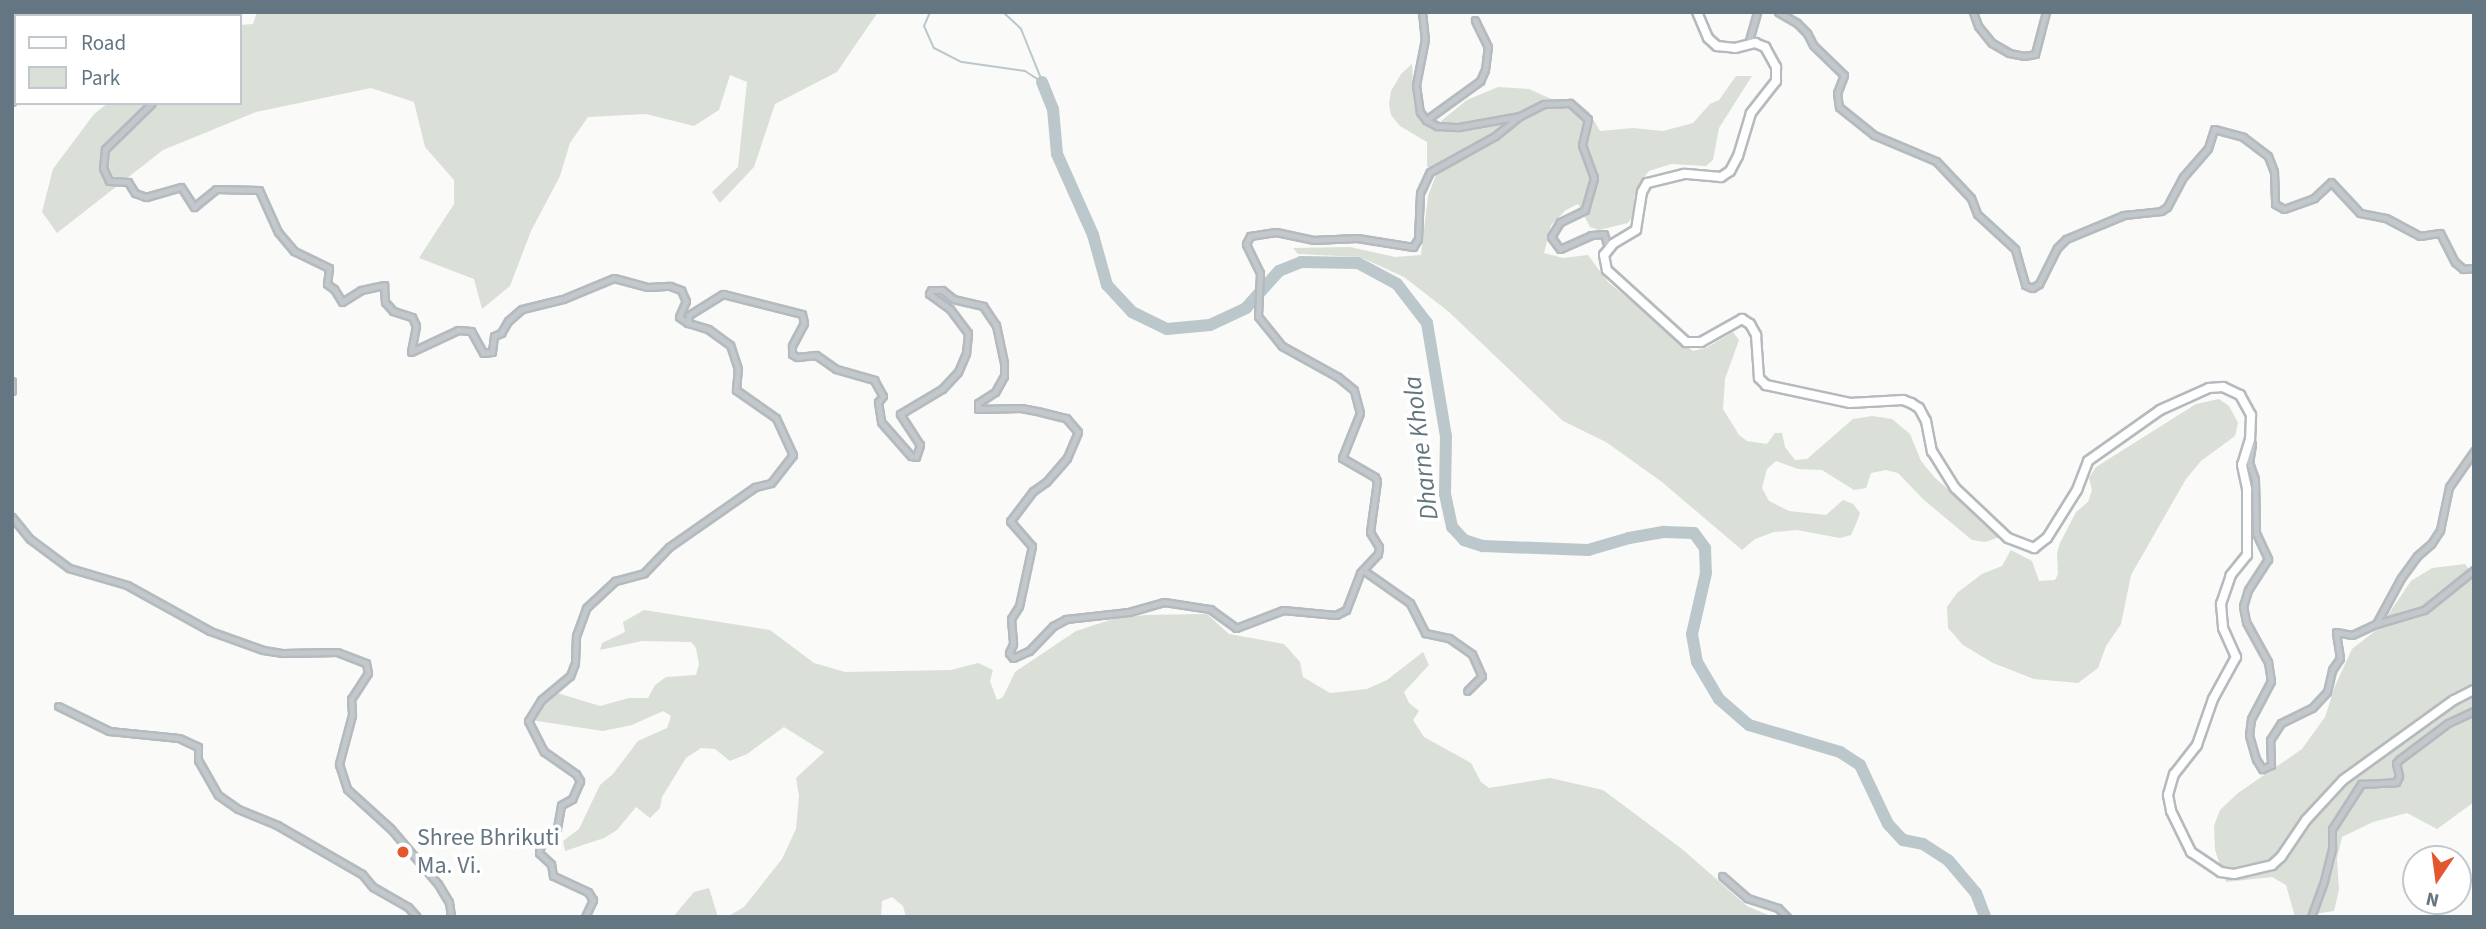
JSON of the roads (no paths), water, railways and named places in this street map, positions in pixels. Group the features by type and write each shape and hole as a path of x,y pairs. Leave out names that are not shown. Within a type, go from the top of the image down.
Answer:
{"main road":[{"path":"1697,12 1708,38 1717,46 1735,48 1748,44 1765,47 1776,66 1776,81 1771,91 1751,113 1735,165 1721,177 1684,174 1647,183 1642,192 1636,230 1608,248 1604,255 1607,270 1686,342 1701,342 1733,321 1742,319 1750,324 1756,335 1759,379 1766,385 1850,403 1903,400 1919,408 1926,421 1932,452 1955,488 2008,538 2028,547 2039,547 2048,538 2077,491 2088,461 2160,410 2209,388 2223,387 2240,396 2251,415 2250,439 2242,466 2247,489 2247,555 2231,575 2221,604 2223,628 2236,657 2213,699 2197,745 2174,774 2168,794 2171,811 2191,852 2221,872 2234,874 2272,865 2281,857 2306,820 2343,780 2454,700 2474,690"}],"street":[{"path":"1422,12 1424,39 1416,85 1420,112 1426,120 1437,127 1459,127 1520,116"},
{"path":"1748,44 1757,12"},
{"path":"1778,12 1797,23 1807,33 1813,45 1844,75 1837,93 1839,107 1874,135 1936,161 1971,198 1978,214 2015,249 2025,285 2032,288 2039,284 2057,248 2066,239 2124,215 2161,211 2167,206 2183,177 2208,148 2214,129 2244,137 2268,156 2274,172 2275,204 2284,209 2314,198 2331,182 2344,192 2360,213 2386,218 2420,236 2440,233 2455,262 2463,269 2474,268"},
{"path":"1973,12 1978,26 1992,43 2009,53 2024,57 2035,54 2046,12"},
{"path":"1426,120 1480,80 1485,70 1488,47 1475,20"},
{"path":"688,323 689,315 696,309 723,294 802,314 804,323 792,346 792,354 797,357 816,355 836,369 874,380 882,388 883,396 878,402 881,422 911,456 916,457 920,445 900,414 942,389 958,372 968,333 961,322 929,295 932,290 942,290 953,299 983,306 996,325 1004,376 995,392 978,403 978,409 1021,408 1037,411 1066,418 1078,432 1067,458 1046,482 1033,491 1010,521 1032,546 1019,606 1011,619 1013,644 1009,653 1013,658 1029,651 1053,626 1066,619 1129,612 1164,602 1210,609 1236,628 1283,610 1302,614 1336,615 1346,610 1351,603 1363,570 1378,554 1379,547 1370,532 1376,477 1342,458 1360,413 1354,390 1338,377 1296,356 1265,327 1258,316 1260,274 1246,244 1250,236 1276,232 1313,240 1357,238 1413,247 1418,239 1420,193 1430,172 1495,136 1520,116 1545,104 1570,103 1588,120 1582,145 1594,178 1585,210 1560,222 1551,237 1560,250 1591,235 1604,234 1608,248"},
{"path":"150,105 105,149 103,168 109,181 128,181 135,193 146,197 181,187 194,207 216,189 259,190 278,232 294,251 329,268 327,284 334,289 342,302 361,290 384,285 385,302 393,311 412,317 416,326 411,352 458,330 471,331 484,354 492,352 494,336 501,333 508,321 522,309 563,299 614,278 648,287 670,286 681,290 686,301 679,317 688,323 708,329 730,345 738,369 736,390 776,418 793,455 771,483 755,487 669,547 644,573 615,581 586,608 576,636 575,663 570,676 541,701 528,721 544,752 576,774 580,781 572,799 561,805 557,828 540,847 539,853 551,864 553,876 588,892 593,900 585,917"},
{"path":"12,381 12,391"},
{"path":"2250,439 2253,441 2249,462 2255,479 2256,533 2269,559 2248,590 2243,606 2246,622 2268,662 2271,681 2251,719 2249,735 2262,769 2271,765 2270,740 2281,723 2312,708 2327,692 2332,670 2340,659 2336,632 2352,635 2376,624 2424,610 2474,570"},
{"path":"2376,624 2401,578 2440,530 2449,487 2474,451"},
{"path":"12,517 30,539 69,568 127,585 210,631 263,650 293,653 337,652 366,663 368,673 351,699 352,715 339,764 347,789 391,829 438,884 449,902 451,917"},
{"path":"1363,570 1410,603 1425,633 1449,639 1472,654 1482,676 1467,691"},
{"path":"58,706 109,731 178,738 198,747 198,760 218,795 238,809 277,825 362,874 373,887 408,907 417,917"},
{"path":"2311,917 2332,848 2332,830 2361,784 2396,782 2399,776 2396,763 2400,759 2448,723 2474,710"},
{"path":"1722,876 1747,898 1778,908 1787,917"}],"waterway":[{"name":"Dharne Khola","path":"930,12 924,26 934,48 962,62 1025,71 1042,82"},
{"path":"1003,12 1021,29 1042,81"},
{"name":"Dharne Khola","path":"1042,82 1053,109 1057,154 1093,235 1107,285 1132,312 1167,329 1210,325 1246,308 1279,271 1301,262 1358,263 1397,284 1427,323 1446,436 1445,494 1452,527 1464,540 1483,546 1588,550 1629,538 1664,532 1694,533 1705,548 1706,573 1692,634 1697,662 1719,699 1749,725 1840,752 1860,765 1888,824 1903,840 1923,844 1948,860 1976,893 1985,917"}],"place":[{"name":"Shree Bhrikuti Ma. Vi.","path":"403,852"}]}
